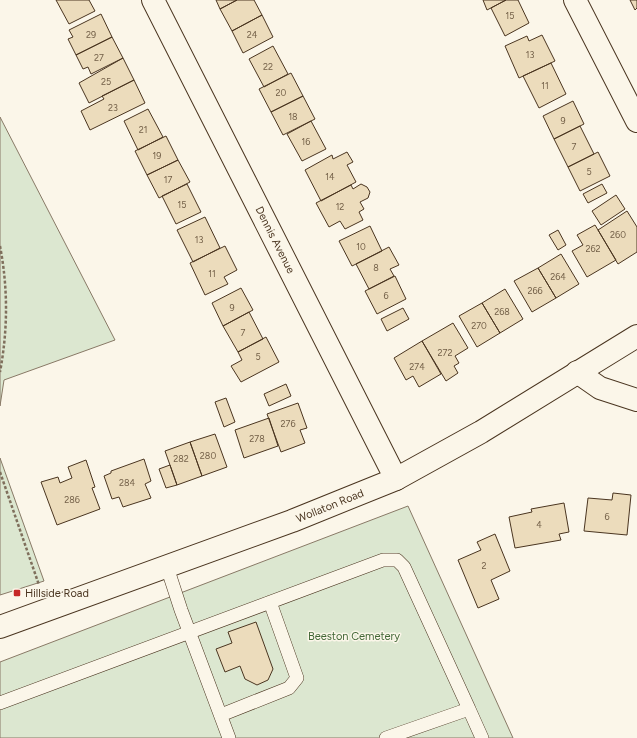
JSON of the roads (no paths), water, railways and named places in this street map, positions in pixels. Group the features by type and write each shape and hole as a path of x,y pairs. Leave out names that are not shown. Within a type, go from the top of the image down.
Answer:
{"street":[{"name":"Dennis Avenue","path":"153,0 396,479"},
{"path":"575,0 637,121"},
{"name":"Wollaton Road","path":"0,627 292,521 396,479 481,432 637,336"},
{"path":"577,372 600,388 637,400"}],"lane":[{"path":"0,703 383,560 397,560 404,566 482,738"},
{"path":"167,567 175,594 229,738"},
{"path":"221,715 289,688 297,678 270,602"},
{"path":"386,738 469,709"}],"place":[{"name":"Hillside Road","path":"17,593"}],"park label":[{"name":"Beeston Cemetery","path":"354,636"}]}
